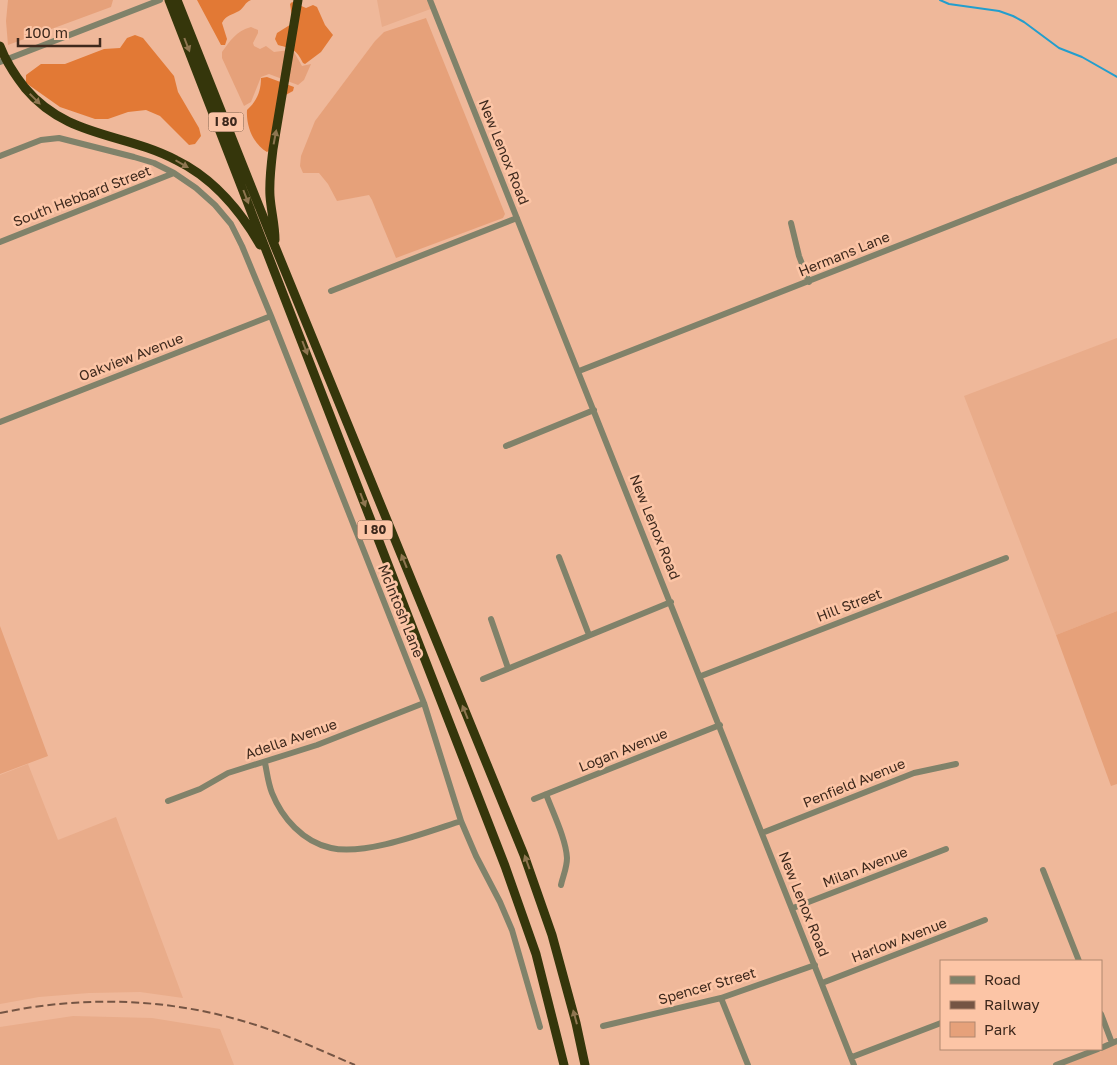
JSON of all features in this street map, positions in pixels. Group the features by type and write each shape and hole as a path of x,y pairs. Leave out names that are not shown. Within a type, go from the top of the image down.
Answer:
{"highway":[{"name":"I 80","path":"169,0 505,866 536,954 564,1065"},
{"name":"I 80","path":"178,0 274,244 524,854 552,935 586,1065"},
{"path":"274,244 275,227 270,198 270,174 298,0"},
{"path":"0,46 3,62 34,98 48,111 62,120 84,129 158,151 197,172 219,190 247,222 276,274"}],"street":[{"path":"3,62 160,0"},
{"name":"New Lenox Road","path":"430,0 701,676 854,1065"},
{"name":"McIntosh Lane","path":"0,156 41,140 59,138 154,163 174,173 196,188 215,205 230,224 242,246 271,316 424,703 461,821 512,930 540,1027"},
{"name":"Hermans Lane","path":"579,371 1117,160"},
{"name":"South Hebbard Street","path":"0,242 174,173"},
{"path":"331,291 517,218"},
{"path":"791,223 799,256 809,282"},
{"name":"Oakview Avenue","path":"0,422 271,316"},
{"path":"506,446 594,410"},
{"path":"559,558 589,635"},
{"name":"Hill Street","path":"701,676 1006,558"},
{"path":"483,678 671,602"},
{"path":"491,619 508,668"},
{"name":"Adella Avenue","path":"168,801 200,789 228,773 265,763 317,745 424,703"},
{"name":"Logan Avenue","path":"534,798 720,725"},
{"path":"265,763 271,792 285,818 307,838 331,848 358,848 402,840 461,821"},
{"name":"Penfield Avenue","path":"762,833 914,773 956,764"},
{"path":"546,794 567,857 561,885"},
{"name":"Milan Avenue","path":"793,908 946,849"},
{"path":"1043,870 1080,960"},
{"name":"Harlow Avenue","path":"822,983 985,920"},
{"name":"Spencer Street","path":"603,1026 721,998 815,965"},
{"path":"721,998 748,1065"},
{"path":"1102,1016 1115,1042 1102,1047"},
{"path":"852,1057 940,1023"},
{"path":"1056,1065 1094,1050"}],"shaded area":[{"path":"197,0 251,0 241,10 227,17 222,23 227,39 225,45 221,45"},
{"path":"377,0 433,0 436,7 382,27"},
{"path":"292,2 306,8 313,5 317,7 325,25 333,35 321,52 305,64 296,52 278,45 275,39 277,33 293,23 290,4"},
{"path":"135,35 143,38 174,76 178,92 199,128 201,136 195,144 189,145 160,116 146,110 128,112 108,119 95,119 60,107 26,83 26,75 41,64 65,64 104,49 120,48 127,38"},
{"path":"267,77 294,87 293,91 280,98 273,147 267,152 262,149 251,134 247,110 258,95 261,78"},
{"path":"1117,338 1117,611 1056,635 964,396"},
{"path":"28,764 58,840 116,817 183,998 140,992 89,993 39,997 0,1004 0,775"},
{"path":"73,1016 152,1018 220,1029 234,1065 0,1065 0,1027"},
{"path":"1117,1043 1117,1065 1063,1065 1102,1050"}],"green space":[{"path":"8,0 113,0 111,7 8,45 6,21"},
{"path":"426,18 505,214 503,218 396,258 369,195 337,201 328,184 319,173 303,173 300,166 301,156 315,121 375,41 384,32"},
{"path":"251,27 258,30 253,43 254,46 260,49 266,46 274,52 289,50 294,52 302,66 311,64 304,80 298,85 269,74 261,77 251,102 244,106 222,58 222,52 237,34"},
{"path":"1117,611 1117,784 1111,786 1056,635"},
{"path":"0,626 48,756 0,774"}],"waterway":[{"path":"940,0 949,4 999,11 1013,16 1059,48 1082,57 1117,77"}],"railway":[{"path":"0,1013 64,1003 97,1002 129,1002 193,1009 269,1029 355,1065"}]}
